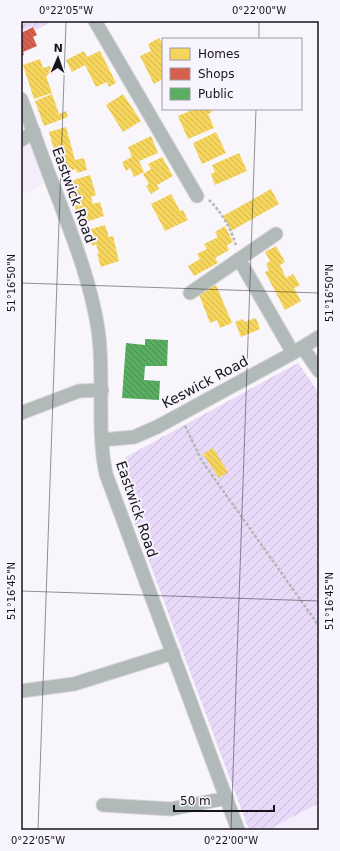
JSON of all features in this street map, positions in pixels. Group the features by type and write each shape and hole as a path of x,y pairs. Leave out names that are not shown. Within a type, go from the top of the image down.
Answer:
{"street":[{"path":"95,21 197,196"},
{"name":"Eastwick Road","path":"21,99 90,288 98,331 102,390 102,458 106,474 238,830"},
{"path":"21,140 34,132"},
{"path":"190,293 276,234"},
{"path":"239,259 298,350 319,371"},
{"name":"Keswick Road","path":"102,440 134,437 180,414 319,337"},
{"path":"21,413 79,391 102,390"},
{"path":"21,691 74,684 173,653"},
{"path":"103,806 170,809 227,798"}],"path":[{"path":"197,196 204,196 217,207 234,239 239,259"},
{"path":"180,414 202,461 319,626"}],"shaded area":[{"path":"21,21 46,21 47,24 36,30 33,26 21,31"},
{"path":"21,110 51,180 21,196"},
{"path":"298,363 319,393 319,803 268,830 249,830 131,513 120,474 121,465 126,457"},
{"path":"319,803 319,830 268,830"}],"building: Homes":[{"path":"159,38 162,43 162,80 154,84 140,56 151,51 148,44"},
{"path":"84,51 87,57 100,51 116,83 109,87 107,82 96,87 85,65 72,72 66,60"},
{"path":"40,59 43,68 50,66 53,74 46,76 52,93 34,99 23,65"},
{"path":"52,94 59,114 66,111 68,117 44,126 35,101"},
{"path":"123,94 141,121 123,132 106,105"},
{"path":"192,110 211,110 212,112 208,114 214,128 188,139 178,116"},
{"path":"66,127 75,160 84,158 87,170 77,173 76,169 61,174 49,132"},
{"path":"216,132 226,153 202,164 193,143"},
{"path":"151,136 158,153 139,161 144,172 134,177 130,168 126,171 122,162 132,157 128,147"},
{"path":"239,153 247,171 215,185 211,174 215,172 212,165"},
{"path":"162,157 173,176 157,185 159,189 151,194 146,186 149,184 143,174 151,169 148,164"},
{"path":"90,175 96,195 91,197 93,204 100,202 104,216 80,224 67,182"},
{"path":"271,189 279,204 231,231 223,216"},
{"path":"171,194 180,211 183,210 188,220 165,231 151,204"},
{"path":"105,225 109,237 113,236 119,261 101,267 96,244 92,246 89,236 93,234 91,229"},
{"path":"225,226 233,242 227,245 229,250 215,258 218,263 194,276 188,266 200,259 197,254 207,249 204,244 218,237 215,232"},
{"path":"276,246 285,262 280,265 286,278 293,274 300,285 294,288 301,301 285,310 265,272 269,270 266,264 270,261 265,252"},
{"path":"216,285 232,323 220,328 217,320 210,323 198,292"},
{"path":"256,318 260,329 241,337 235,322 243,319 244,322"},
{"path":"213,448 228,472 219,478 203,454"}],"building: Shops":[{"path":"33,27 37,35 33,37 37,46 23,52 24,55 21,56 21,33"}],"building: Public":[{"path":"145,339 168,340 167,366 145,366 144,380 160,381 159,400 122,398 126,343 145,345"}]}
